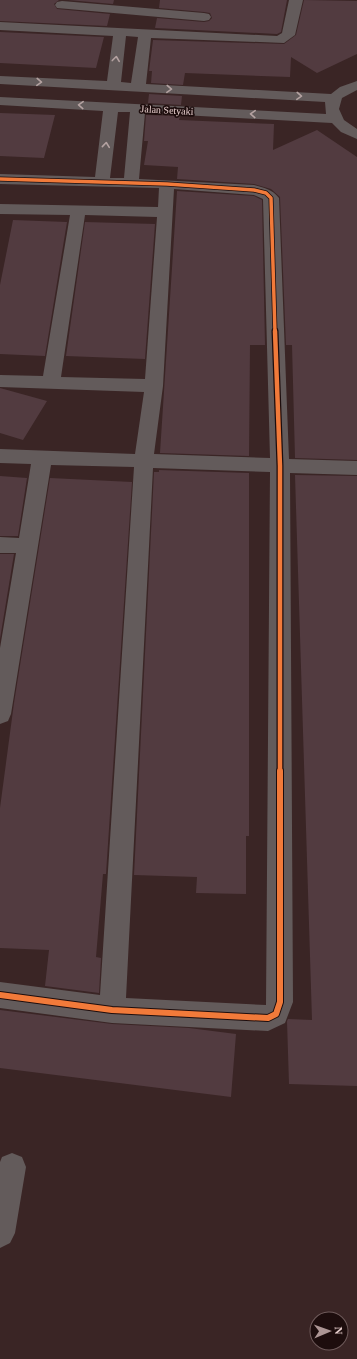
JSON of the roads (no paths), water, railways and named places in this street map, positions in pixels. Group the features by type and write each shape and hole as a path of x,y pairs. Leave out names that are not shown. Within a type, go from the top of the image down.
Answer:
{"street":[{"path":"0,26 145,32 279,40 288,35 296,0"},
{"path":"53,29 64,3 132,5 206,11 198,36"},
{"path":"113,86 120,32"},
{"path":"138,87 145,32"},
{"path":"0,80 334,98"},
{"path":"357,85 341,92 334,98 331,104 331,112 334,119 340,125 357,135"},
{"name":"Jalan Setyaki","path":"0,101 334,119"},
{"path":"102,183 111,107"},
{"path":"131,184 138,108"},
{"path":"0,179 167,184 254,190 266,193 272,198 280,466 280,1002 276,1014 268,1018 112,1010 0,995"},
{"path":"112,1010 144,461 154,386 167,184"},
{"path":"0,209 78,212 164,212"},
{"path":"50,383 78,212"},
{"path":"0,381 154,386"},
{"path":"0,456 357,468"},
{"path":"0,714 6,645 42,458"},
{"path":"0,545 26,546"},
{"path":"0,1233 12,1167"}]}
